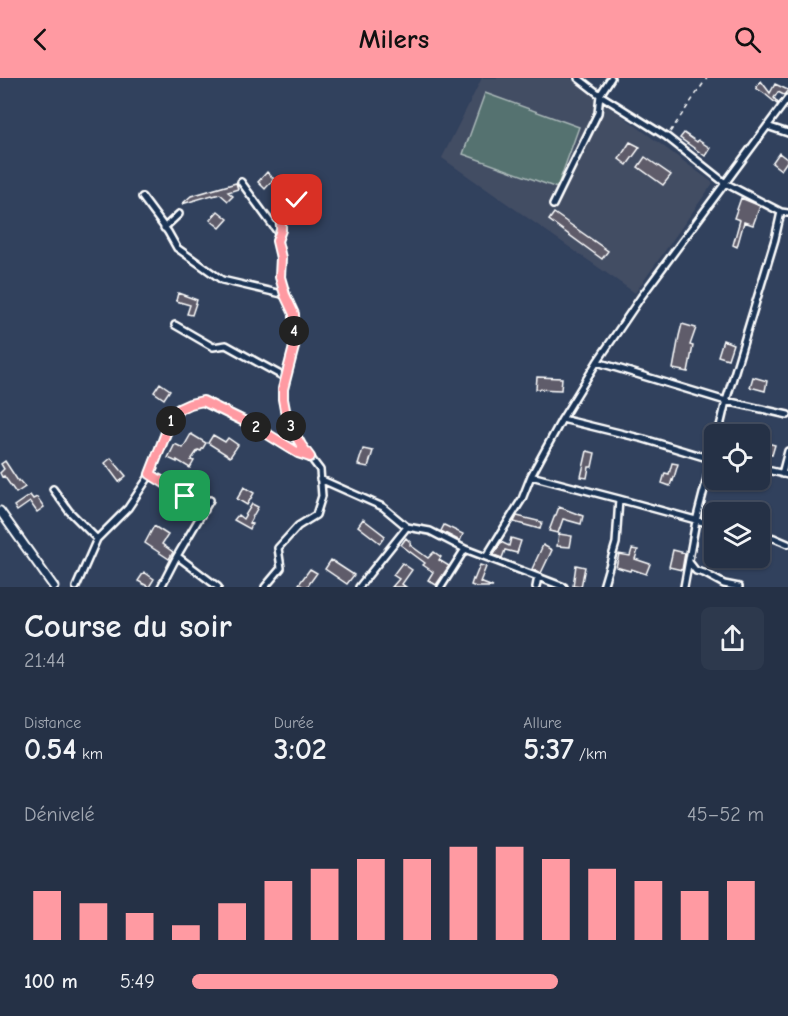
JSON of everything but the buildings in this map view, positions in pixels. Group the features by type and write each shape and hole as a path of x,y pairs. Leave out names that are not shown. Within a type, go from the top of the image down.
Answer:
{"street":[{"path":"578,78 600,95 666,137 725,183 785,213 721,424"},
{"path":"553,205 598,113 600,95 611,78"},
{"path":"486,557 522,499 531,476 562,419 597,362 641,297 788,98"},
{"path":"767,126 788,133"},
{"path":"241,182 279,234"},
{"path":"265,587 281,568 278,548 298,526 316,515 322,496 320,470 301,445 286,415 283,389 294,347 294,314 280,277 281,258 277,241 281,219 297,200 301,185"},
{"path":"142,197 177,248 222,280 285,295"},
{"path":"164,228 179,214"},
{"path":"175,325 213,347 226,345 286,378"},
{"path":"597,362 726,400 788,414"},
{"path":"76,587 97,538 128,508 150,474 171,420 179,409 203,401 256,427 298,453 310,457"},
{"path":"562,419 644,439 704,457"},
{"path":"770,471 785,475 788,451"},
{"path":"150,474 175,488 204,510"},
{"path":"531,476 704,523"},
{"path":"320,479 384,507 406,527 430,531 465,549 564,587"},
{"path":"53,489 69,511 97,538"},
{"path":"684,587 696,521 705,490"},
{"path":"603,587 616,543 619,499"},
{"path":"161,587 210,500"},
{"path":"0,511 52,586"},
{"path":"359,587 406,527"},
{"path":"770,537 788,544"},
{"path":"441,587 465,549"},
{"path":"177,556 218,587"},
{"path":"688,562 696,571 724,585 739,587"},
{"path":"536,587 538,577"}],"path":[{"path":"666,137 707,78"}],"shaded area":[{"path":"482,78 571,78 713,183 635,293 442,158"}],"green space":[{"path":"485,93 579,127 557,188 463,154"}],"route":[{"path":"185,496 150,474 171,420 179,409 190,404 203,401 256,427 298,453 310,457 291,427 283,399 283,389 294,347 294,314 280,277 281,258 277,241 281,230 281,219 297,200"}]}
